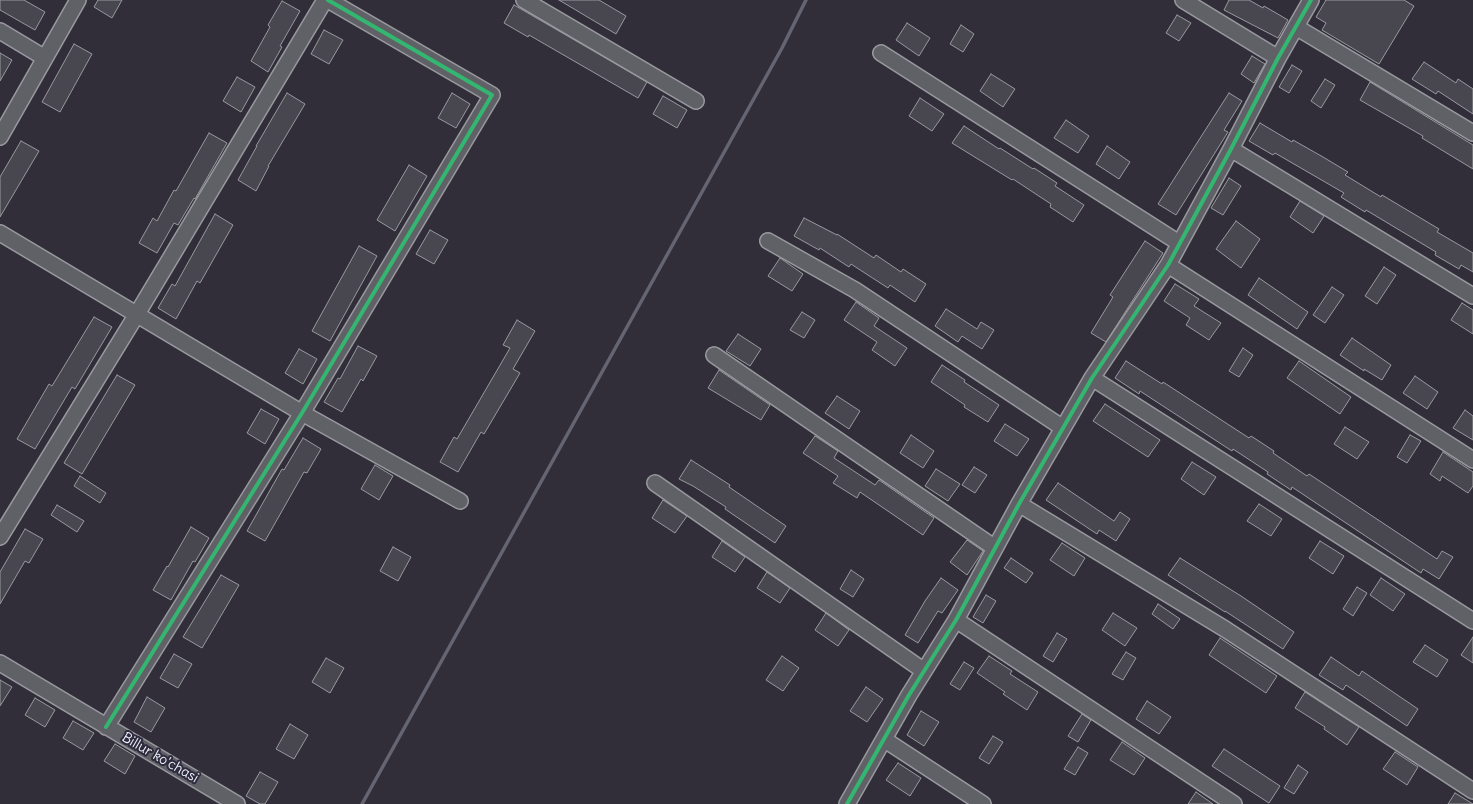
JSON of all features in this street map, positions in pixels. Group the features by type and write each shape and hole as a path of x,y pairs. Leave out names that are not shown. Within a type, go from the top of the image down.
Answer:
{"street":[{"path":"0,137 78,0"},
{"path":"0,536 327,0 492,95 302,413 106,727"},
{"path":"524,0 696,101"},
{"path":"1183,0 1278,58"},
{"path":"848,804 909,695 956,620 1019,504 1092,378 1168,265 1278,58 1311,0"},
{"path":"1296,27 1473,133"},
{"path":"0,31 45,58"},
{"path":"881,53 1179,243"},
{"path":"1231,149 1473,296"},
{"path":"0,233 302,413 460,501"},
{"path":"768,241 855,290 1063,428"},
{"path":"1168,265 1473,460"},
{"path":"714,355 995,548"},
{"path":"1092,378 1473,621"},
{"path":"655,483 924,671"},
{"path":"1019,504 1225,629 1473,792"},
{"path":"956,620 1234,804"},
{"name":"Billur ko'chasi","path":"0,663 237,804"},
{"path":"884,740 983,804"}],"building":[{"path":"0,0 24,0 45,12 35,30 0,10"},
{"path":"98,0 122,0 112,18 94,7"},
{"path":"559,0 599,0 626,16 616,34"},
{"path":"1229,0 1249,0 1263,8 1264,6 1288,20 1278,38 1224,10"},
{"path":"1326,0 1404,0 1414,6 1379,64 1322,30 1326,23 1316,17"},
{"path":"282,1 300,11 280,46 282,47 268,72 251,61 270,27 268,25"},
{"path":"514,5 647,82 638,98 529,35 528,37 504,23"},
{"path":"1177,15 1191,23 1179,41 1166,33"},
{"path":"907,23 930,38 919,56 896,40"},
{"path":"961,25 974,34 963,52 950,44"},
{"path":"324,30 343,40 329,64 311,54"},
{"path":"74,44 92,54 60,112 42,102"},
{"path":"0,53 12,60 0,81"},
{"path":"1252,56 1265,64 1254,83 1241,74"},
{"path":"1424,62 1456,83 1458,79 1473,89 1473,114 1438,91 1436,94 1412,79"},
{"path":"1292,65 1302,71 1289,93 1279,87"},
{"path":"991,74 1015,89 1003,107 980,91"},
{"path":"237,77 255,87 241,112 223,101"},
{"path":"1325,79 1335,85 1321,108 1311,101"},
{"path":"1370,82 1473,145 1473,169 1422,138 1423,136 1360,100"},
{"path":"287,93 305,104 268,166 256,191 238,180"},
{"path":"452,93 470,104 456,128 438,118"},
{"path":"1229,93 1242,101 1224,130 1228,132 1176,215 1158,204"},
{"path":"663,96 687,110 677,128 653,114"},
{"path":"920,98 944,114 932,131 909,116"},
{"path":"1066,120 1089,136 1078,153 1054,138"},
{"path":"1260,123 1292,142 1293,140 1323,157 1348,172 1345,175 1439,229 1437,232 1473,253 1473,272 1461,265 1459,269 1435,255 1436,252 1366,210 1365,212 1341,197 1344,193 1275,153 1273,155 1249,141"},
{"path":"964,126 999,149 1000,148 1057,183 1055,186 1084,205 1073,222 1050,207 1051,204 1013,179 1012,180 952,143"},
{"path":"209,133 227,143 195,199 194,198 178,225 174,223 157,253 139,243 153,218 157,221"},
{"path":"21,141 39,151 0,217 0,177"},
{"path":"1107,146 1130,162 1119,179 1096,164"},
{"path":"409,165 427,176 395,231 377,220"},
{"path":"1229,178 1241,186 1223,215 1211,208"},
{"path":"1300,201 1324,216 1313,233 1290,217"},
{"path":"215,214 233,225 200,283 197,281 176,319 158,308 172,284 175,286"},
{"path":"804,218 837,234 874,258 876,255 901,272 903,269 926,284 915,302 890,285 888,288 851,264 849,267 820,248 819,250 794,236"},
{"path":"1236,221 1260,239 1241,268 1216,249"},
{"path":"430,230 448,240 434,264 416,254"},
{"path":"1145,241 1163,253 1106,342 1091,333 1113,297 1110,295"},
{"path":"359,246 377,256 330,341 312,331"},
{"path":"780,258 803,274 792,291 768,276"},
{"path":"1384,267 1396,275 1377,304 1365,296"},
{"path":"1259,278 1308,312 1297,329 1248,295"},
{"path":"1175,284 1199,299 1194,306 1221,323 1209,340 1186,325 1190,318 1164,301"},
{"path":"1332,287 1344,295 1325,323 1313,315"},
{"path":"856,302 879,318 874,326 907,348 895,366 872,350 877,342 844,320"},
{"path":"1462,303 1473,310 1473,334 1451,320"},
{"path":"946,309 977,329 981,322 994,330 982,349 962,336 958,342 935,326"},
{"path":"802,312 815,320 804,338 790,330"},
{"path":"94,317 112,327 75,389 72,387 35,449 17,439 49,384 52,386"},
{"path":"517,320 535,331 513,369 520,373 484,434 481,432 458,472 440,462 454,437 457,439 510,348 503,345"},
{"path":"738,334 761,349 750,366 726,351"},
{"path":"1352,338 1391,365 1382,380 1364,369 1364,371 1340,355"},
{"path":"358,346 377,356 363,381 361,379 342,412 324,402 338,378 340,379"},
{"path":"1243,348 1253,355 1239,377 1229,371"},
{"path":"299,349 317,359 303,384 285,373"},
{"path":"1126,361 1162,384 1163,382 1249,438 1251,436 1307,476 1309,474 1437,559 1442,551 1453,557 1439,579 1423,569 1421,573 1292,487 1291,490 1267,474 1268,472 1233,449 1232,451 1140,391 1139,394 1115,378"},
{"path":"1299,361 1351,397 1340,414 1287,378"},
{"path":"942,365 965,380 964,382 999,405 988,422 964,407 965,405 931,382"},
{"path":"719,370 770,405 761,420 708,388"},
{"path":"117,375 135,385 82,474 64,463"},
{"path":"1415,376 1438,392 1427,409 1403,393"},
{"path":"837,396 860,411 849,429 825,413"},
{"path":"1105,404 1160,440 1148,457 1093,421"},
{"path":"261,409 279,419 265,444 247,433"},
{"path":"1465,410 1473,416 1473,440 1453,428"},
{"path":"1005,424 1029,439 1017,456 994,441"},
{"path":"1345,427 1369,442 1357,459 1334,444"},
{"path":"911,435 934,451 923,468 900,453"},
{"path":"1410,435 1421,441 1407,463 1397,457"},
{"path":"815,436 838,451 834,458 875,485 879,480 934,518 923,535 860,492 857,498 833,483 838,476 803,453"},
{"path":"303,438 321,449 307,473 304,472 265,541 247,531 282,469 284,470"},
{"path":"1443,452 1473,472 1473,486 1468,493 1442,476 1440,481 1430,474"},
{"path":"691,460 730,485 729,487 786,526 775,543 725,509 726,507 679,479"},
{"path":"1192,462 1216,477 1204,495 1181,479"},
{"path":"375,465 393,476 379,500 361,489"},
{"path":"974,467 987,475 975,493 962,485"},
{"path":"936,469 960,484 948,501 925,486"},
{"path":"80,476 106,493 100,503 74,486"},
{"path":"1058,483 1114,521 1120,512 1130,519 1116,541 1099,530 1097,534 1046,500"},
{"path":"663,500 687,516 675,533 652,518"},
{"path":"1259,504 1282,519 1271,536 1247,521"},
{"path":"57,505 84,521 77,532 51,515"},
{"path":"191,527 209,538 195,562 193,561 171,600 153,590"},
{"path":"25,529 43,539 29,563 25,561 0,604 0,572"},
{"path":"967,540 983,551 967,575 950,562"},
{"path":"722,541 745,557 735,572 712,557"},
{"path":"1320,541 1344,556 1333,574 1309,558"},
{"path":"1062,543 1085,558 1074,576 1050,560"},
{"path":"393,547 411,557 398,581 380,571"},
{"path":"1011,558 1033,573 1026,583 1004,568"},
{"path":"1180,558 1241,596 1294,632 1283,649 1168,575"},
{"path":"851,570 864,579 853,597 840,589"},
{"path":"767,572 790,588 780,603 757,588"},
{"path":"221,575 239,585 202,648 183,637"},
{"path":"941,578 958,590 942,613 938,611 918,643 905,635 925,601"},
{"path":"1381,578 1405,594 1393,611 1370,595"},
{"path":"1357,587 1367,593 1353,616 1343,609"},
{"path":"986,595 996,601 983,623 973,617"},
{"path":"1158,604 1180,619 1173,629 1152,614"},
{"path":"826,613 849,630 838,646 815,630"},
{"path":"1113,613 1137,628 1125,646 1102,630"},
{"path":"1057,633 1067,639 1053,662 1043,656"},
{"path":"1473,637 1473,663 1461,655"},
{"path":"1220,638 1277,676 1266,693 1209,655"},
{"path":"1425,645 1448,660 1437,677 1413,662"},
{"path":"1126,652 1136,658 1123,680 1112,674"},
{"path":"174,654 192,664 178,688 160,678"},
{"path":"782,656 799,668 783,691 766,680"},
{"path":"989,656 1012,671 1010,674 1038,692 1027,710 1003,694 1005,692 977,673"},
{"path":"1331,657 1359,676 1362,671 1418,709 1407,726 1346,685 1343,690 1319,675"},
{"path":"326,658 344,668 330,693 312,682"},
{"path":"964,662 974,668 960,690 950,684"},
{"path":"0,680 12,687 0,706"},
{"path":"866,687 883,699 867,722 850,711"},
{"path":"1305,692 1359,727 1347,745 1324,729 1325,727 1295,708"},
{"path":"147,697 165,708 151,732 134,722"},
{"path":"35,698 55,710 45,727 25,715"},
{"path":"1147,701 1171,717 1159,734 1136,719"},
{"path":"921,711 939,722 924,746 907,735"},
{"path":"1082,714 1091,720 1078,742 1068,736"},
{"path":"73,721 94,733 83,750 63,738"},
{"path":"290,724 308,735 294,759 276,749"},
{"path":"993,736 1003,742 989,764 979,758"},
{"path":"1122,742 1145,758 1134,775 1110,760"},
{"path":"115,744 135,756 125,774 104,761"},
{"path":"1078,747 1088,753 1075,775 1064,769"},
{"path":"1224,749 1280,786 1269,803 1212,766"},
{"path":"1395,752 1418,767 1407,785 1383,769"},
{"path":"898,763 921,778 910,796 886,780"},
{"path":"1298,765 1308,772 1294,794 1284,788"},
{"path":"260,772 278,782 265,804 260,804 246,796"},
{"path":"1196,792 1213,804 1188,804"},
{"path":"1455,793 1473,804 1448,804"}],"waterway":[{"path":"362,804 782,48 806,0"}],"cycle path":[{"path":"106,727 302,413 492,95 328,0"},
{"path":"847,804 909,695 956,620 1019,504 1092,378 1168,265 1278,58 1311,0"}]}
